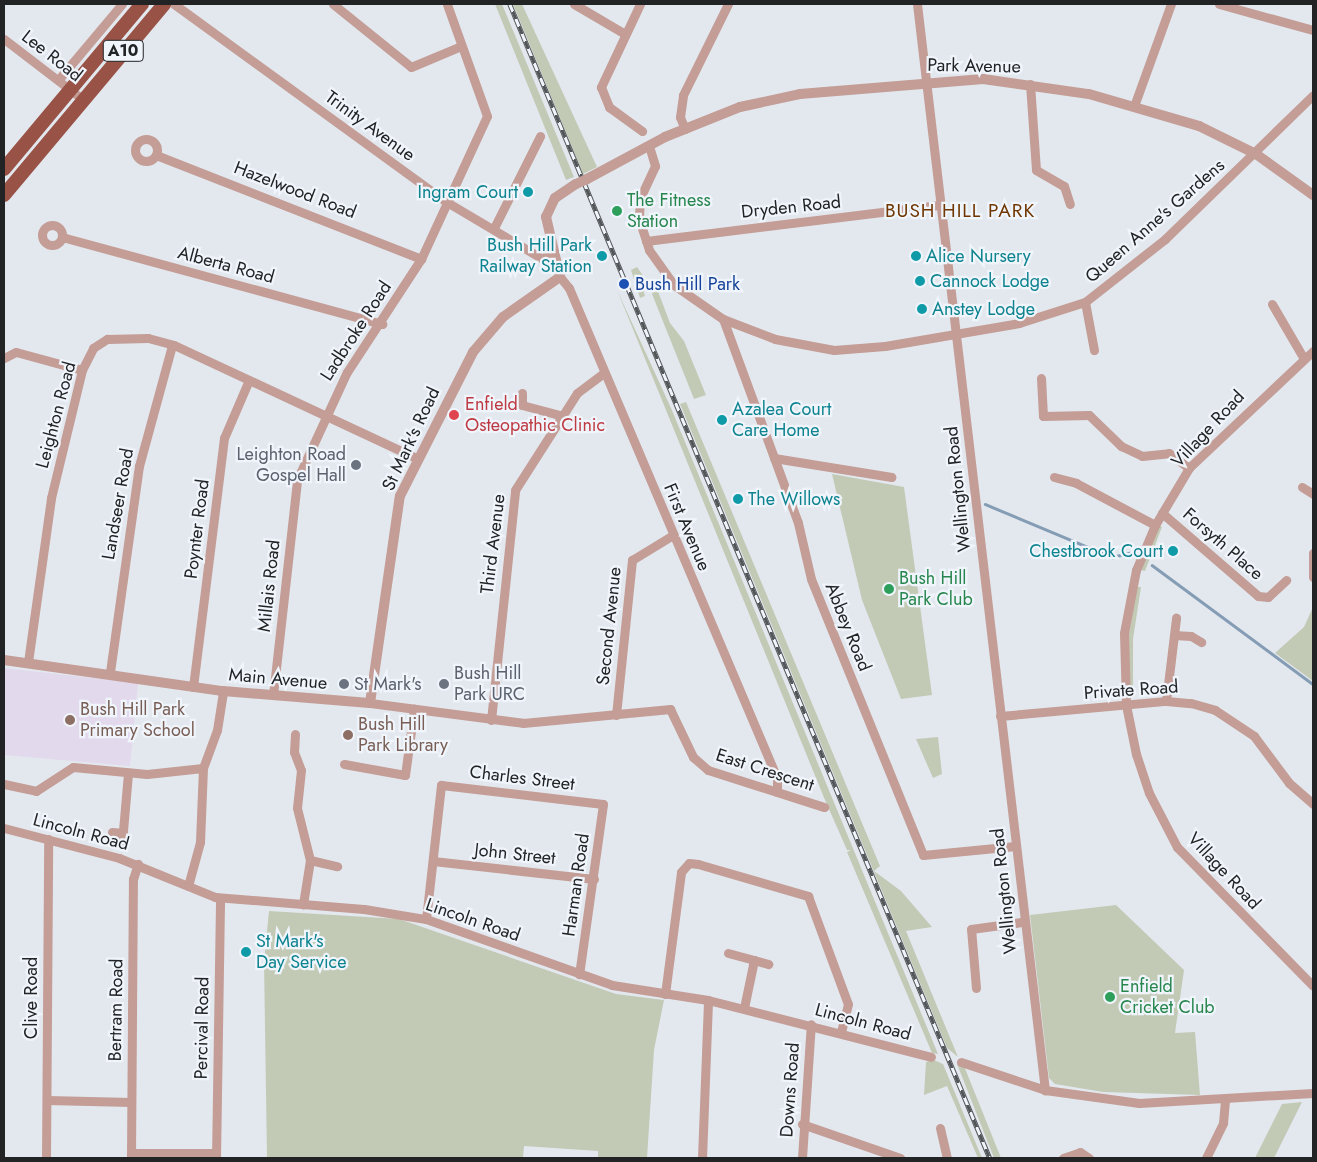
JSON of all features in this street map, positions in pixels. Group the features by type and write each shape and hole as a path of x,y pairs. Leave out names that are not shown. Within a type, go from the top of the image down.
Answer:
{"highway":[{"name":"A10","path":"123,26 142,4"},
{"name":"A10","path":"4,168 63,84 148,4"},
{"name":"A10","path":"4,195 81,98 164,4"}],"street":[{"path":"63,84 122,4"},
{"name":"Trinity Avenue","path":"174,4 184,7 445,202 494,228 541,258 554,255"},
{"path":"333,4 410,67 461,46"},
{"name":"Ladbroke Road","path":"297,480 324,414 347,372 382,324 421,259 445,202 487,116 447,4"},
{"path":"574,4 625,34"},
{"path":"640,4 601,87 609,107 642,131"},
{"path":"685,129 680,117 682,95 728,4"},
{"name":"Wellington Road","path":"917,4 1016,846 1022,922 1046,1090"},
{"path":"1134,106 1171,4"},
{"path":"1219,4 1313,30"},
{"name":"Lee Road","path":"4,39 81,98"},
{"name":"Park Avenue","path":"649,146 685,129 770,99 925,81 983,79 1030,84 1134,106 1199,126 1256,154 1313,195"},
{"path":"1030,84 1036,170 1064,186 1070,204"},
{"name":"Queen Anne's Gardens","path":"649,146 655,166 639,207 646,241 660,270 674,285 723,319 775,339 834,350 957,335 1019,323 1085,302 1165,239 1256,154 1313,96"},
{"path":"494,228 540,136"},
{"name":"First Avenue","path":"649,146 576,184 555,198 548,210 546,233 560,277 569,288 777,778 778,792"},
{"name":"Hazelwood Road","path":"156,155 421,259"},
{"name":"Dryden Road","path":"646,241 940,205"},
{"name":"Alberta Road","path":"62,237 382,324"},
{"name":"St Mark's Road","path":"370,703 394,522 416,458 473,352 503,317 549,289 560,277"},
{"path":"1085,302 1094,350"},
{"path":"1272,304 1303,357"},
{"name":"Abbey Road","path":"723,319 798,523 811,579 924,855 1016,846"},
{"name":"Leighton Road","path":"28,662 51,498 82,370 93,348 107,339 140,338 172,345 416,458"},
{"name":"Landseer Road","path":"110,672 138,466 172,345"},
{"name":"Village Road","path":"1313,351 1303,357 1189,468 1155,525 1136,570 1124,633 1126,705 1149,793 1177,847 1313,986"},
{"path":"4,358 16,352 82,370"},
{"name":"Third Avenue","path":"491,720 515,490 583,386 604,374"},
{"path":"1041,378 1043,416 1088,415 1121,446 1142,456 1169,454 1189,468"},
{"name":"Poynter Road","path":"194,687 224,438 249,380"},
{"path":"522,393 522,405 563,416"},
{"path":"774,458 888,474"},
{"path":"1054,477 1076,483 1155,525"},
{"name":"Millais Road","path":"273,695 297,480"},
{"path":"1302,487 1313,494"},
{"name":"Forsyth Place","path":"1162,513 1258,596 1268,597 1286,580"},
{"name":"Second Avenue","path":"616,715 632,560 673,535"},
{"path":"1313,553 1313,577"},
{"path":"1166,701 1176,618"},
{"path":"1174,635 1191,636 1201,642"},
{"name":"Main Avenue","path":"4,660 110,672 223,691 370,703 491,720 555,723 670,709"},
{"path":"188,886 200,842 203,768 217,730 223,691"},
{"name":"Private Road","path":"1000,716 1166,701 1191,703 1238,723 1313,804"},
{"path":"344,764 404,776 414,709"},
{"name":"East Crescent","path":"670,709 699,764 719,775 824,807"},
{"path":"295,734 294,752 301,770 297,808 310,860 303,904"},
{"path":"4,784 36,791 73,767 128,773 203,768"},
{"path":"112,832 122,838 128,773"},
{"name":"Charles Street","path":"433,861 441,785 598,804"},
{"name":"Harman Road","path":"579,974 594,879 603,804 598,804"},
{"name":"Lincoln Road","path":"4,828 48,838 138,864 220,898 303,904 426,919 579,974 665,994 708,1000 744,1008 811,1024 931,1057"},
{"name":"Clive Road","path":"46,1158 48,838"},
{"path":"310,860 337,866"},
{"path":"426,919 433,861"},
{"name":"John Street","path":"433,861 594,879"},
{"name":"Bertram Road","path":"131,1155 133,879 138,864"},
{"path":"665,994 683,867 698,864 808,896 848,1004 841,1032"},
{"name":"Percival Road","path":"216,1156 220,898"},
{"path":"976,988 971,929 1022,922"},
{"path":"728,953 768,964"},
{"path":"744,1008 754,960"},
{"path":"702,1158 708,1000"},
{"name":"Downs Road","path":"802,1158 802,1124 811,1024"},
{"path":"961,1062 1046,1090 1138,1103 1225,1100 1313,1093"},
{"path":"47,1100 131,1102"},
{"path":"1206,1158 1223,1123 1225,1100"},
{"path":"802,1124 900,1158"},
{"path":"940,1128 947,1158"},
{"path":"131,1155 216,1156"},
{"path":"1063,1158 1088,1156"}],"shaded area":[{"name":"Bush Hill Park Primary School","path":"4,668 138,683 130,766 4,755"}],"green space":[{"path":"495,4 502,4 574,177 566,180"},
{"path":"513,4 522,4 597,167 583,174"},
{"path":"637,267 644,277 640,280 645,296 640,298 631,270"},
{"path":"656,286 670,323 684,341 706,395 694,399 652,294"},
{"path":"617,290 671,408 938,1054 932,1053 847,852 851,850 847,850 825,800"},
{"path":"686,402 880,866 874,871 901,891 932,927 906,931 958,1057 947,1048 680,404"},
{"name":"Bush Hill Park Club","path":"832,474 904,487 932,695 901,699 862,600"},
{"path":"1159,525 1162,527 1145,571 1140,570"},
{"path":"1136,587 1141,587 1133,639 1133,694 1127,695 1128,639"},
{"path":"1313,607 1313,681 1275,653 1304,627"},
{"path":"938,737 942,774 933,778 916,739"},
{"name":"Enfield Cricket Club","path":"1116,905 1184,970 1175,1033 1195,1032 1200,1095 1103,1092 1055,1084 1049,1078 1030,915"},
{"path":"269,911 399,919 616,994 664,1000 654,1050 647,1158 598,1158 598,1151 524,1146 523,1158 267,1158 264,961"},
{"path":"934,1060 943,1064 982,1158 978,1158 947,1086 924,1095 926,1062"},
{"path":"957,1064 964,1066 1001,1158 994,1158"},
{"path":"1302,1102 1274,1158 1255,1158 1282,1104"}],"waterway":[{"path":"985,504 1112,557 1130,553"},
{"path":"1152,565 1313,684"}],"railway":[{"path":"510,4 990,1158"}],"place":[{"name":"Ingram Court","path":"528,192"},
{"name":"The Fitness Station","path":"617,211"},
{"name":"Bush Hill Park Railway Station","path":"602,256"},
{"name":"Alice Nursery","path":"916,256"},
{"name":"Cannock Lodge","path":"920,281"},
{"name":"Bush Hill Park","path":"624,284"},
{"name":"Anstey Lodge","path":"922,309"},
{"name":"Enfield Osteopathic Clinic","path":"454,415"},
{"name":"Azalea Court Care Home","path":"722,420"},
{"name":"Leighton Road Gospel Hall","path":"356,465"},
{"name":"The Willows","path":"738,499"},
{"name":"Chestbrook Court","path":"1173,551"},
{"name":"Bush Hill Park Club","path":"889,589"},
{"name":"St Mark's","path":"344,684"},
{"name":"Bush Hill Park URC","path":"444,684"},
{"name":"Bush Hill Park Primary School","path":"70,720"},
{"name":"Bush Hill Park Library","path":"348,735"},
{"name":"St Mark's Day Service","path":"246,952"},
{"name":"Enfield Cricket Club","path":"1110,997"}],"district":[{"name":"BUSH HILL PARK","path":"960,211"}]}
